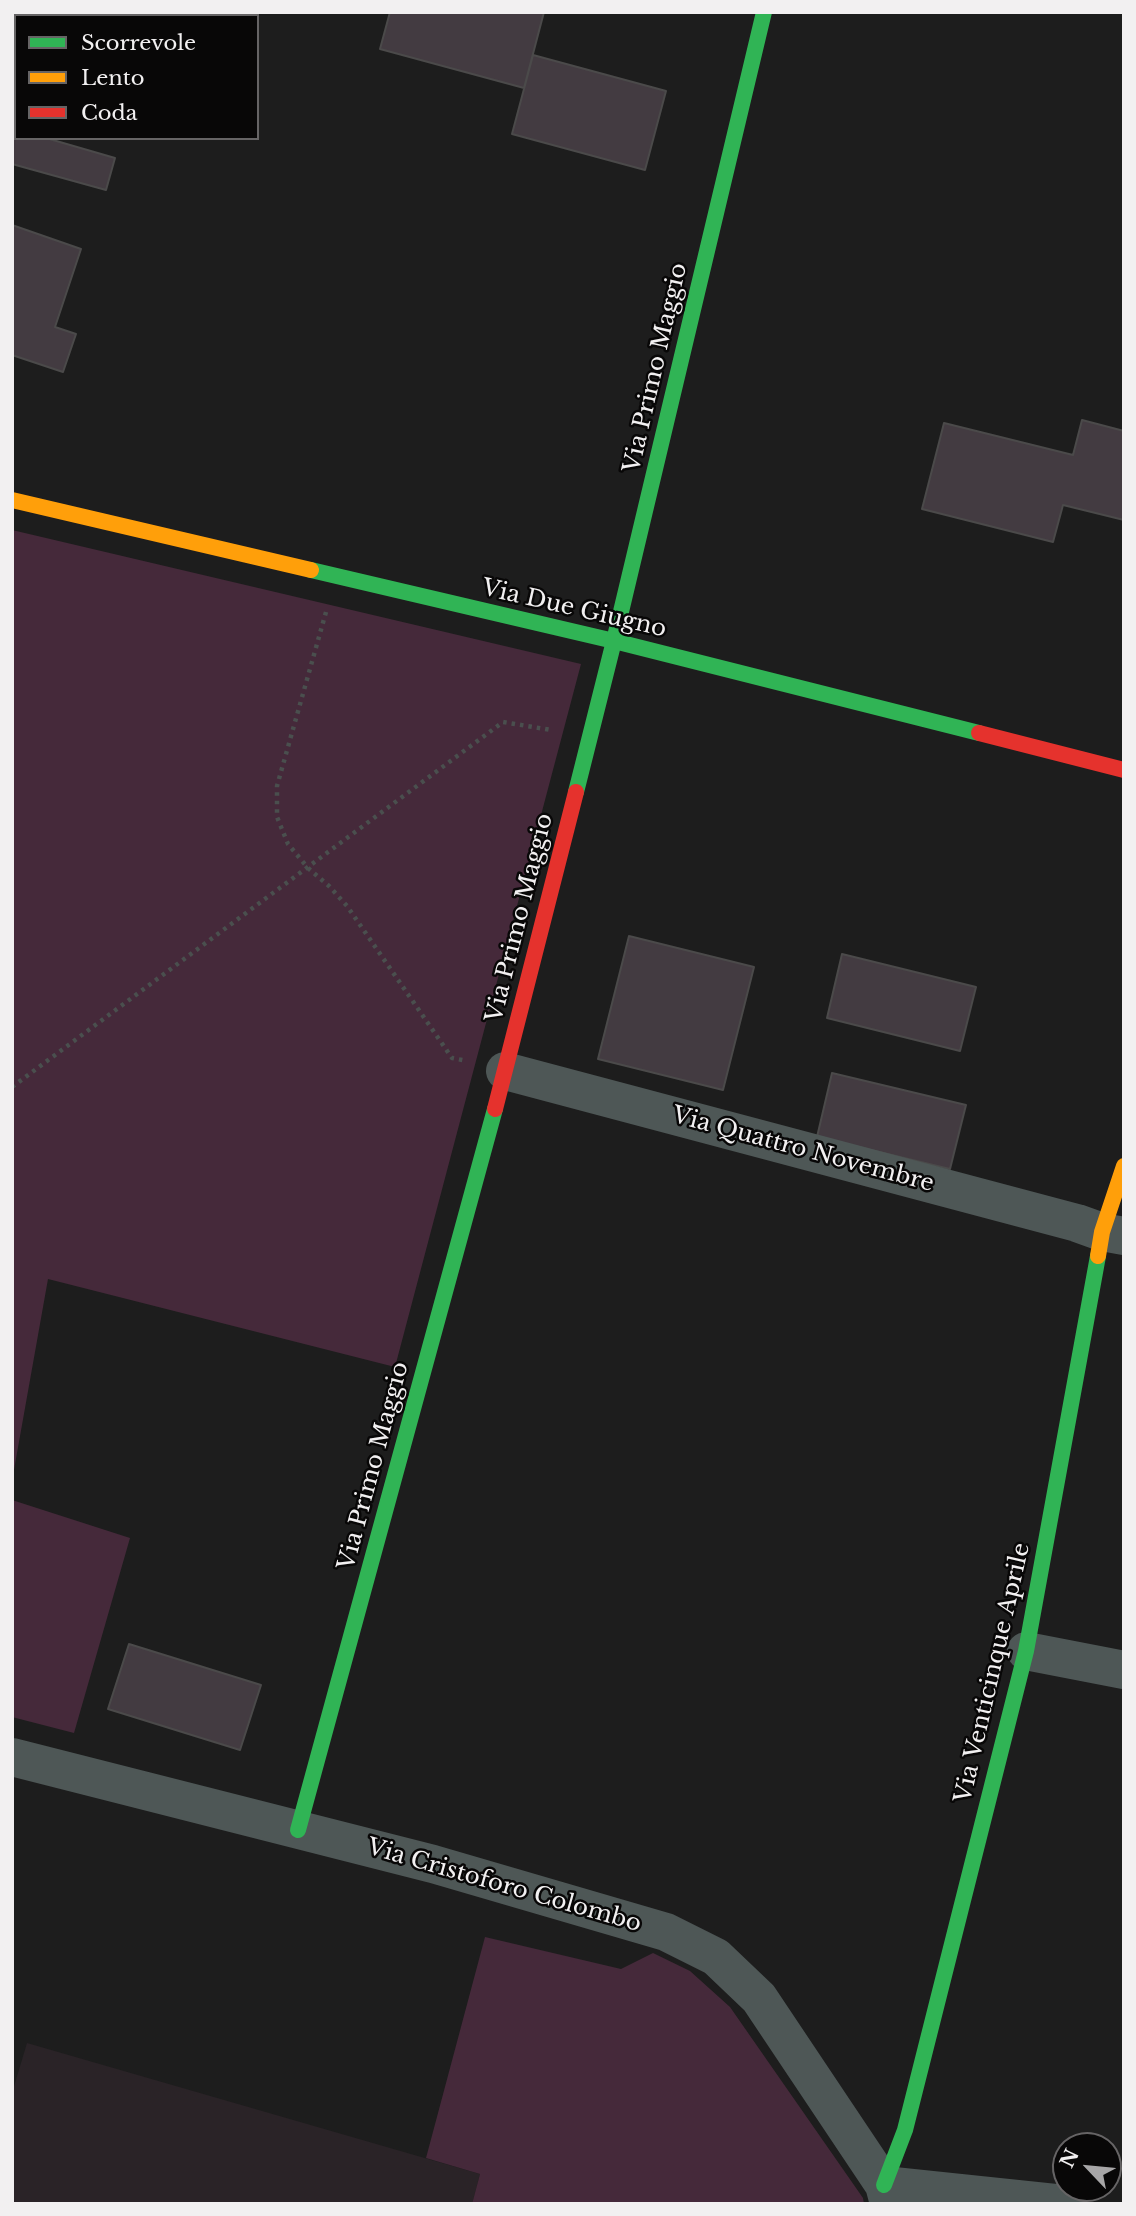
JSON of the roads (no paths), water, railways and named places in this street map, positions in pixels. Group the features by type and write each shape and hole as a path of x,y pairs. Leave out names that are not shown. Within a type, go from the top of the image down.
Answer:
{"street":[{"name":"Via Primo Maggio","path":"298,1830 505,1071 614,641 764,12"},
{"name":"Via Due Giugno","path":"12,500 614,641 1124,770"},
{"name":"Via Quattro Novembre","path":"505,1071 1113,1234"},
{"name":"Via Venticinque Aprile","path":"887,2194 1026,1651 1113,1234 1124,1166"},
{"path":"1026,1651 1124,1670"},
{"name":"Via Cristoforo Colombo","path":"12,1757 433,1864 666,1932 716,1957 759,1997 887,2194"},
{"path":"887,2194 1065,2204"}]}
